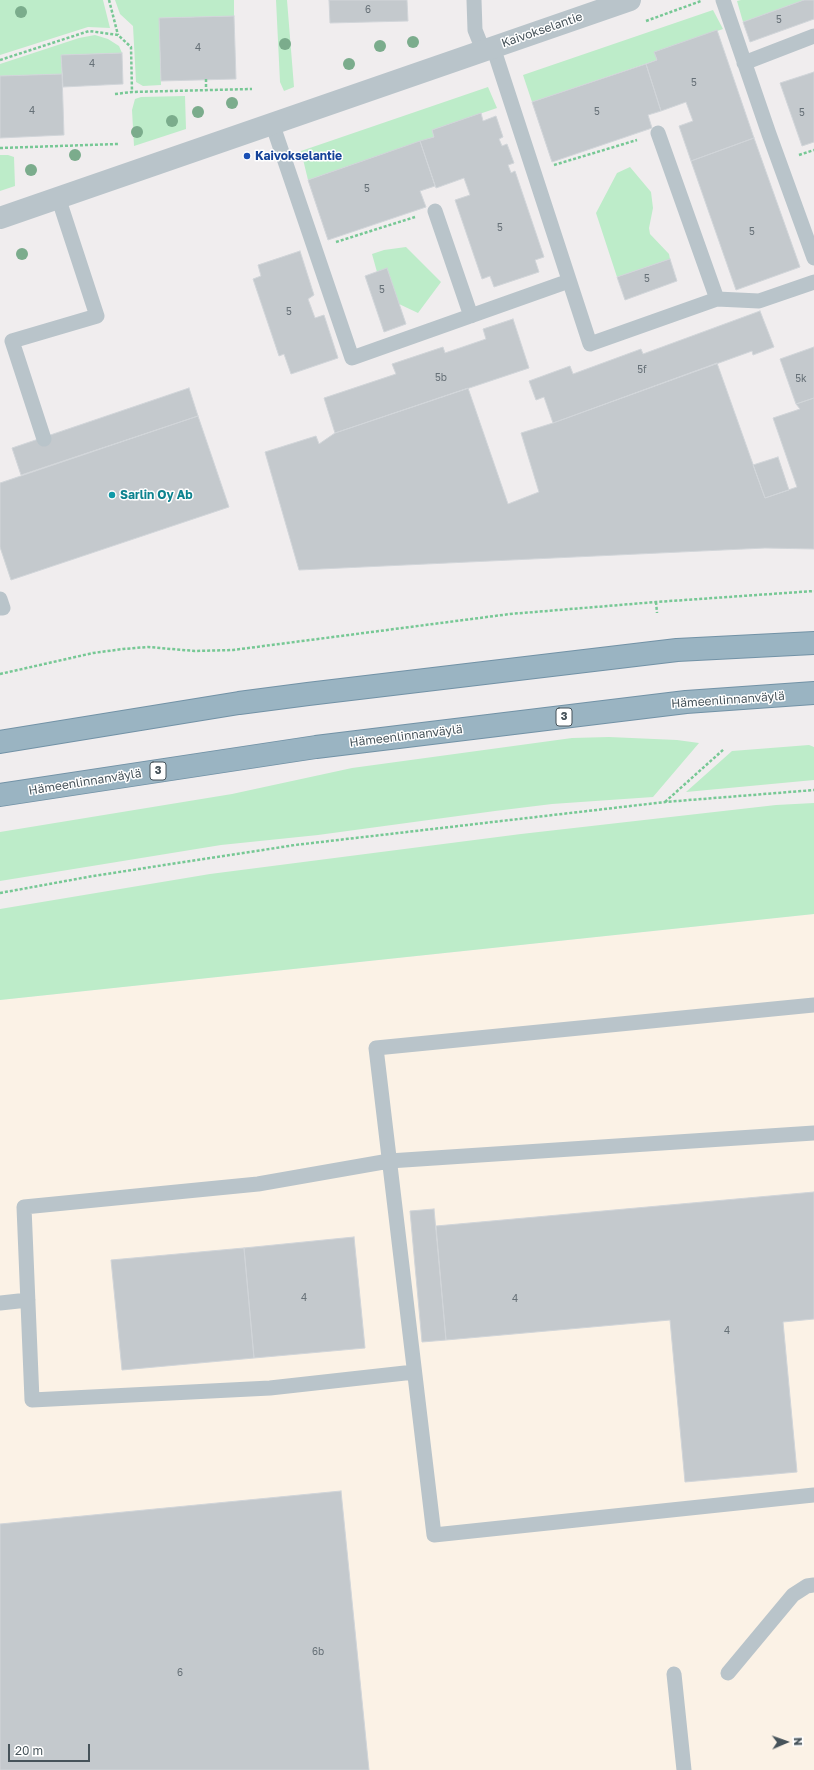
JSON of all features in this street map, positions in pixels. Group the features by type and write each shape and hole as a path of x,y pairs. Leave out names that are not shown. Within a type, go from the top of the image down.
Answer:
{"highway":[{"path":"0,742 239,703 308,694 676,650 814,643"},
{"name":"Hämeenlinnanväylä","path":"0,795 324,746 686,702 814,694"}],"street":[{"name":"Kaivokselantie","path":"0,218 630,0"}],"lane":[{"path":"474,0 475,30 488,49 533,171 590,344 717,299 759,302 814,282"},
{"path":"723,0 814,258"},
{"path":"744,63 814,36"},
{"path":"272,123 352,358 569,281"},
{"path":"658,133 717,299"},
{"path":"44,439 12,341 97,316 58,197"},
{"path":"435,211 471,316"},
{"path":"0,599 3,608 0,608"},
{"path":"814,1005 376,1048 434,1535 814,1495"},
{"path":"414,1372 270,1388 32,1400 24,1207 258,1184 389,1162 814,1133"},
{"path":"0,1303 28,1300"},
{"path":"728,1674 793,1595 807,1586 814,1586"},
{"path":"674,1674 684,1770"}],"path":[{"path":"109,0 118,35 131,48 132,92"},
{"path":"0,60 89,31 118,35"},
{"path":"206,80 206,90"},
{"path":"116,94 132,92 252,89"},
{"path":"533,171 658,133"},
{"path":"0,148 118,144"},
{"path":"315,249 435,211"},
{"path":"0,674 93,652 148,647 195,652 233,650 510,614 814,591"},
{"path":"656,602 657,613"},
{"path":"665,802 724,749"},
{"path":"0,893 93,876 295,845 665,802 814,790"}],"shaded area":[{"path":"814,914 814,1770 0,1770 0,1000"}],"green space":[{"path":"0,0 103,0 110,28 88,27 0,55"},
{"path":"115,0 234,0 234,16 159,18 161,85 143,86 136,82 133,26 120,14"},
{"path":"276,0 287,0 294,87 284,91 280,82"},
{"path":"804,0 743,22 737,1"},
{"path":"713,10 723,29 655,52 657,60 532,102 523,75"},
{"path":"95,35 108,39 119,46 122,53 61,55 62,74 0,76 0,64 79,38"},
{"path":"488,87 497,108 432,130 434,137 308,180 301,151"},
{"path":"185,96 186,129 134,146 132,110 135,99 141,97"},
{"path":"0,155 14,157 15,186 0,191"},
{"path":"630,167 651,192 653,208 649,228 650,234 669,254 670,259 617,277 596,213 617,173"},
{"path":"406,247 441,282 418,313 399,304 377,272 372,254 384,250"},
{"path":"609,737 677,740 699,743 653,797 552,804 318,835 221,845 0,881 0,832 232,794 352,768 572,738"},
{"path":"809,745 814,747 814,780 686,792 732,751"},
{"path":"814,803 814,914 0,1000 0,909 210,874 521,834 776,805"}],"building":[{"path":"329,0 407,0 408,21 330,23"},
{"path":"804,0 814,0 814,19 750,42 743,22"},
{"path":"234,16 236,79 161,81 159,18"},
{"path":"717,30 754,138 691,161 679,126 693,121 686,102 661,111 646,64 657,60 654,52"},
{"path":"122,53 123,84 63,87 61,55"},
{"path":"646,64 661,111 648,115 652,128 552,162 532,102"},
{"path":"814,72 814,142 802,146 780,83"},
{"path":"62,74 64,135 0,138 0,76"},
{"path":"481,113 483,121 496,116 503,137 499,139 502,146 507,144 514,163 508,165 511,173 515,171 544,257 535,260 539,272 494,287 490,276 482,279 455,200 470,195 464,178 436,188 420,141 434,137 432,130"},
{"path":"754,138 800,267 736,290 691,161"},
{"path":"420,141 435,186 420,191 426,207 328,240 308,180"},
{"path":"300,251 314,295 308,299 315,318 324,315 338,358 291,374 284,354 279,356 253,279 261,276 258,265"},
{"path":"670,259 677,281 625,300 617,277"},
{"path":"387,268 406,324 384,332 365,276"},
{"path":"760,311 774,347 753,355 752,351 553,423 544,397 536,400 529,381 570,366 573,374 641,349 643,354"},
{"path":"513,319 529,368 335,433 324,398 396,374 392,364 443,347 445,353 486,339 483,329"},
{"path":"814,347 814,398 796,404 780,359"},
{"path":"717,363 765,498 797,487 773,418 800,409 796,404 814,398 814,549 765,548 299,570 265,452 316,436 319,444 335,433 468,388 508,504 539,492 521,433 553,423"},
{"path":"189,388 198,416 21,475 12,448"},
{"name":"Sarlin Oy Ab","path":"198,416 229,507 11,580 0,547 0,483"},
{"path":"778,457 789,490 765,498 753,465"},
{"path":"814,1192 814,1319 783,1322 797,1472 685,1482 670,1320 446,1340 436,1226"},
{"path":"434,1209 446,1340 422,1342 410,1211"},
{"path":"354,1237 365,1348 254,1358 244,1248"},
{"path":"244,1248 254,1358 122,1370 111,1260"},
{"path":"341,1491 369,1770 0,1770 0,1524"}],"place":[{"name":"Kaivokselantie","path":"247,156"},
{"name":"Sarlin Oy Ab","path":"112,495"}]}
